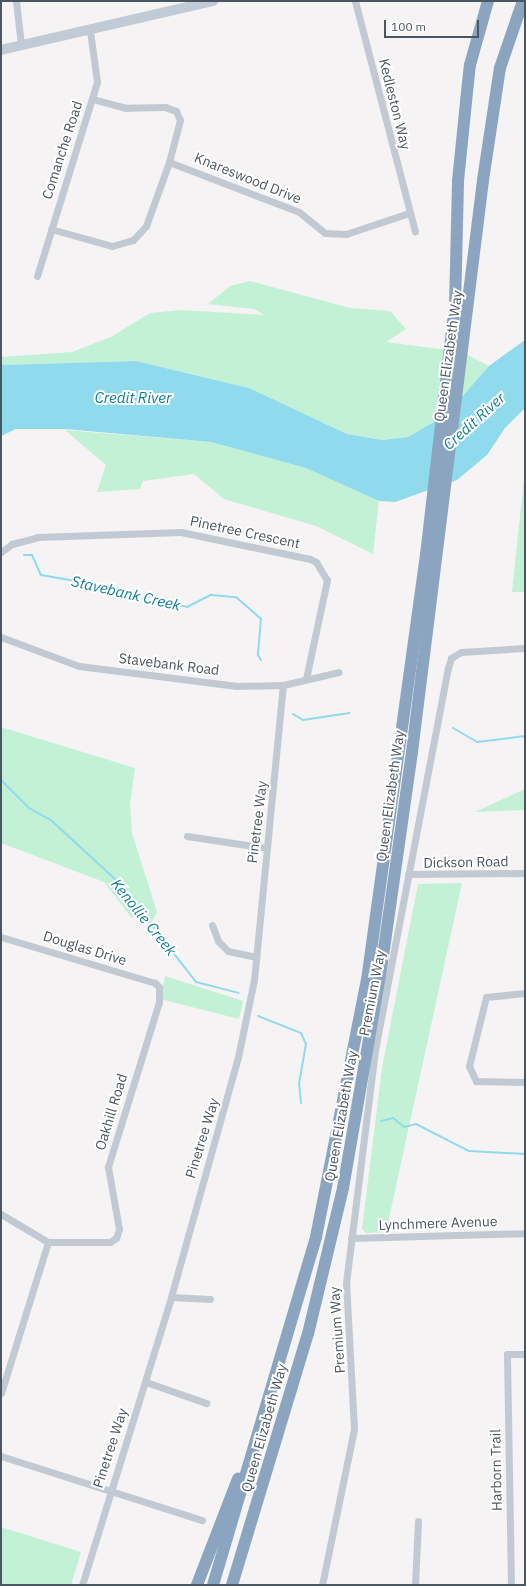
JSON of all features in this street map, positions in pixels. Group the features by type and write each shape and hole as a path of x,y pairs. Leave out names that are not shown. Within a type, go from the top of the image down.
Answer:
{"highway":[{"name":"Queen Elizabeth Way","path":"232,1585 276,1444 338,1218 380,977 431,555 453,322 458,258 458,181 470,65 488,1"},
{"name":"Queen Elizabeth Way","path":"213,1585 249,1459 316,1237 334,1161 376,930 466,324 500,68 523,1"},
{"path":"197,1585 229,1497 249,1459"}],"main road":[{"path":"1,50 90,31 213,1"}],"street":[{"path":"16,1 21,45"},
{"name":"Kedleston Way","path":"355,1 409,213"},
{"name":"Comanche Road","path":"37,276 97,82 90,31"},
{"path":"51,229 112,246 133,240 146,226 169,162 180,120 176,111 165,107 126,108 92,99"},
{"name":"Knareswood Drive","path":"169,162 299,212 325,233 346,234 409,213"},
{"path":"409,213 415,231"},
{"name":"Pinetree Crescent","path":"1,552 12,544 38,537 181,532 310,559 316,562 327,580 306,679"},
{"name":"Stavebank Road","path":"1,637 79,666 237,686 283,685 339,672"},
{"name":"Premium Way","path":"322,1585 356,1413 346,1300 351,1238 374,1050 448,668 451,658 461,652 525,648"},
{"name":"Pinetree Way","path":"82,1585 110,1490 146,1382 238,1058 256,957 283,685"},
{"path":"187,836 266,848"},
{"name":"Dickson Road","path":"408,874 525,873"},
{"path":"212,925 218,941 228,951 256,957"},
{"name":"Douglas Drive","path":"1,937 155,983 159,987"},
{"name":"Oakhill Road","path":"48,1242 110,1242 116,1238 119,1229 108,1167 159,1002 159,987"},
{"path":"525,993 486,997 469,1066 476,1081 525,1082"},
{"path":"1,1214 48,1242 1,1393"},
{"name":"Lynchmere Avenue","path":"351,1238 525,1233"},
{"path":"171,1297 210,1299"},
{"name":"Harborn Trail","path":"511,1585 507,1354 525,1354"},
{"path":"146,1382 206,1403"},
{"path":"1,1456 202,1520"},
{"path":"415,1585 418,1521"}],"green space":[{"path":"250,281 350,308 390,311 406,329 386,342 462,352 489,366 446,415 426,429 408,437 382,440 347,434 249,388 136,361 1,365 1,357 72,352 111,337 150,313 181,310 264,315 254,309 208,304 230,286"},
{"path":"65,430 211,442 307,468 379,501 373,554 316,526 224,499 194,474 143,481 140,489 97,492 106,465"},
{"path":"525,469 525,592 512,592"},
{"path":"1,727 135,768 130,805 132,833 157,912 152,922 131,917 104,882 1,843"},
{"path":"525,789 525,810 475,812"},
{"path":"462,883 386,1232 366,1233 362,1229 382,1068 418,884"},
{"path":"165,976 243,1001 239,1019 160,999"},
{"path":"1,1527 81,1552 71,1585 1,1585"}],"water":[{"name":"Credit River","path":"525,340 525,408 505,428 487,455 457,480 395,502 379,501 306,468 211,442 65,429 16,429 1,436 1,365 136,361 249,388 347,434 382,440 408,437 446,415 489,366"}],"waterway":[{"name":"Stavebank Creek","path":"24,555 32,555 41,575 122,589 187,607 211,595 236,597 261,619 258,655 261,660"},
{"name":"Stavebank Creek","path":"293,714 303,720 349,713"},
{"name":"Stavebank Creek","path":"453,728 477,742 525,736"},
{"name":"Kenollie Creek","path":"1,780 29,808 52,821 118,882 196,982 239,993"},
{"name":"Kenollie Creek","path":"258,1016 301,1033 306,1044 299,1083 301,1103"},
{"name":"Kenollie Creek","path":"381,1121 393,1118 404,1127 416,1124 469,1151 525,1154"}]}
